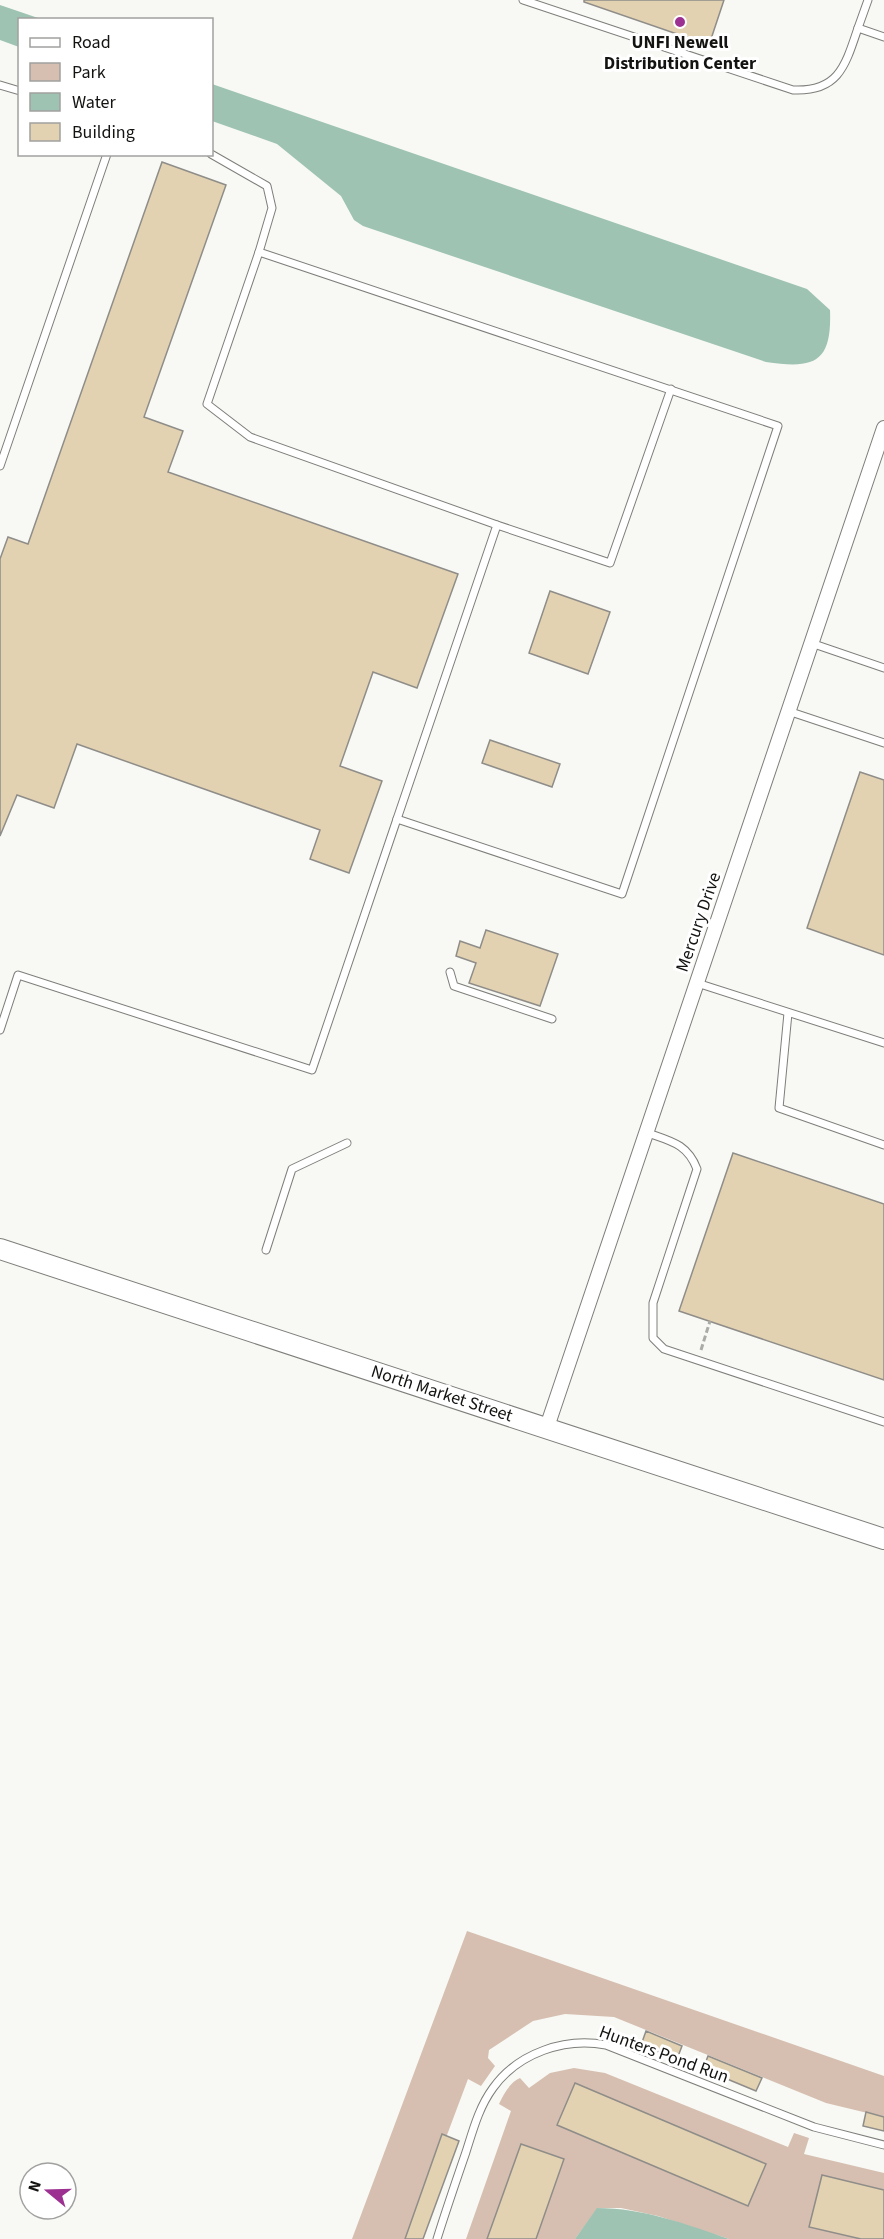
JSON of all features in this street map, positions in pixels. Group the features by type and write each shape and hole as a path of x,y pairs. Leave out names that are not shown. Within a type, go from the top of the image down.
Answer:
{"main road":[{"name":"North Market Street","path":"0,1249 884,1539"}],"street":[{"name":"Mercury Drive","path":"547,1427 884,428"}],"lane":[{"path":"522,0 793,90 812,91 828,86 839,73 850,54 868,0"},
{"path":"858,28 884,37"},
{"path":"0,85 18,90"},
{"path":"213,155 267,186 272,208 207,404 250,437 610,563 671,389"},
{"path":"0,466 106,156"},
{"path":"259,252 778,426 622,894 397,819"},
{"path":"0,1030 18,975 312,1070 497,525"},
{"path":"811,643 884,668"},
{"path":"788,711 884,743"},
{"path":"450,972 454,986 552,1019"},
{"path":"697,982 884,1043"},
{"path":"788,1013 778,1108 884,1145"},
{"path":"645,1132 685,1149 691,1154 697,1169 653,1303 653,1338 664,1349 884,1422"},
{"path":"266,1250 292,1169 347,1143"},
{"name":"Hunters Pond Run","path":"436,2239 480,2110 493,2088 511,2068 560,2045 585,2041 606,2045 814,2127 884,2145"}],"path":[{"path":"697,1360 710,1321"}],"green space":[{"path":"467,1931 884,2076 884,2117 826,2103 614,2017 565,2014 533,2021 489,2050 488,2058 495,2066 481,2086 468,2079 408,2239 352,2239"},
{"path":"574,2068 605,2073 788,2147 794,2133 809,2138 804,2154 884,2173 884,2239 729,2239 658,2216 621,2208 598,2208 575,2239 466,2239 511,2111 499,2104 505,2093 513,2082 520,2078 529,2088 550,2073"}],"water":[{"path":"0,5 38,18 18,18 18,47 0,40"},
{"path":"213,84 807,289 830,310 830,328 824,352 808,363 766,362 363,226 354,220 341,196 277,144 213,121"},
{"path":"597,2208 648,2214 729,2239 575,2239"}],"building":[{"name":"UNFI Newell Distribution Center","path":"584,0 724,0 709,45 584,2"},
{"path":"162,162 226,185 144,417 183,431 168,472 458,574 417,688 373,672 340,766 382,781 349,873 310,859 320,830 77,744 54,808 17,795 0,836 0,559 8,537 28,544"},
{"path":"550,591 610,612 588,674 529,653"},
{"path":"490,740 560,764 552,787 482,763"},
{"path":"860,772 884,780 884,955 807,928"},
{"path":"486,930 558,954 540,1006 469,983 476,963 456,956 460,941 480,948"},
{"path":"733,1153 884,1204 884,1380 679,1311"},
{"path":"646,2031 682,2046 677,2059 641,2045"},
{"path":"708,2056 762,2078 756,2091 703,2069"},
{"path":"575,2083 766,2164 748,2206 557,2125"},
{"path":"866,2112 884,2117 884,2131 863,2126"},
{"path":"442,2134 459,2141 423,2239 405,2239"},
{"path":"521,2144 564,2159 536,2239 487,2239"},
{"path":"822,2175 884,2190 884,2239 861,2239 809,2227"}],"place":[{"name":"UNFI Newell Distribution Center","path":"680,22"}]}
